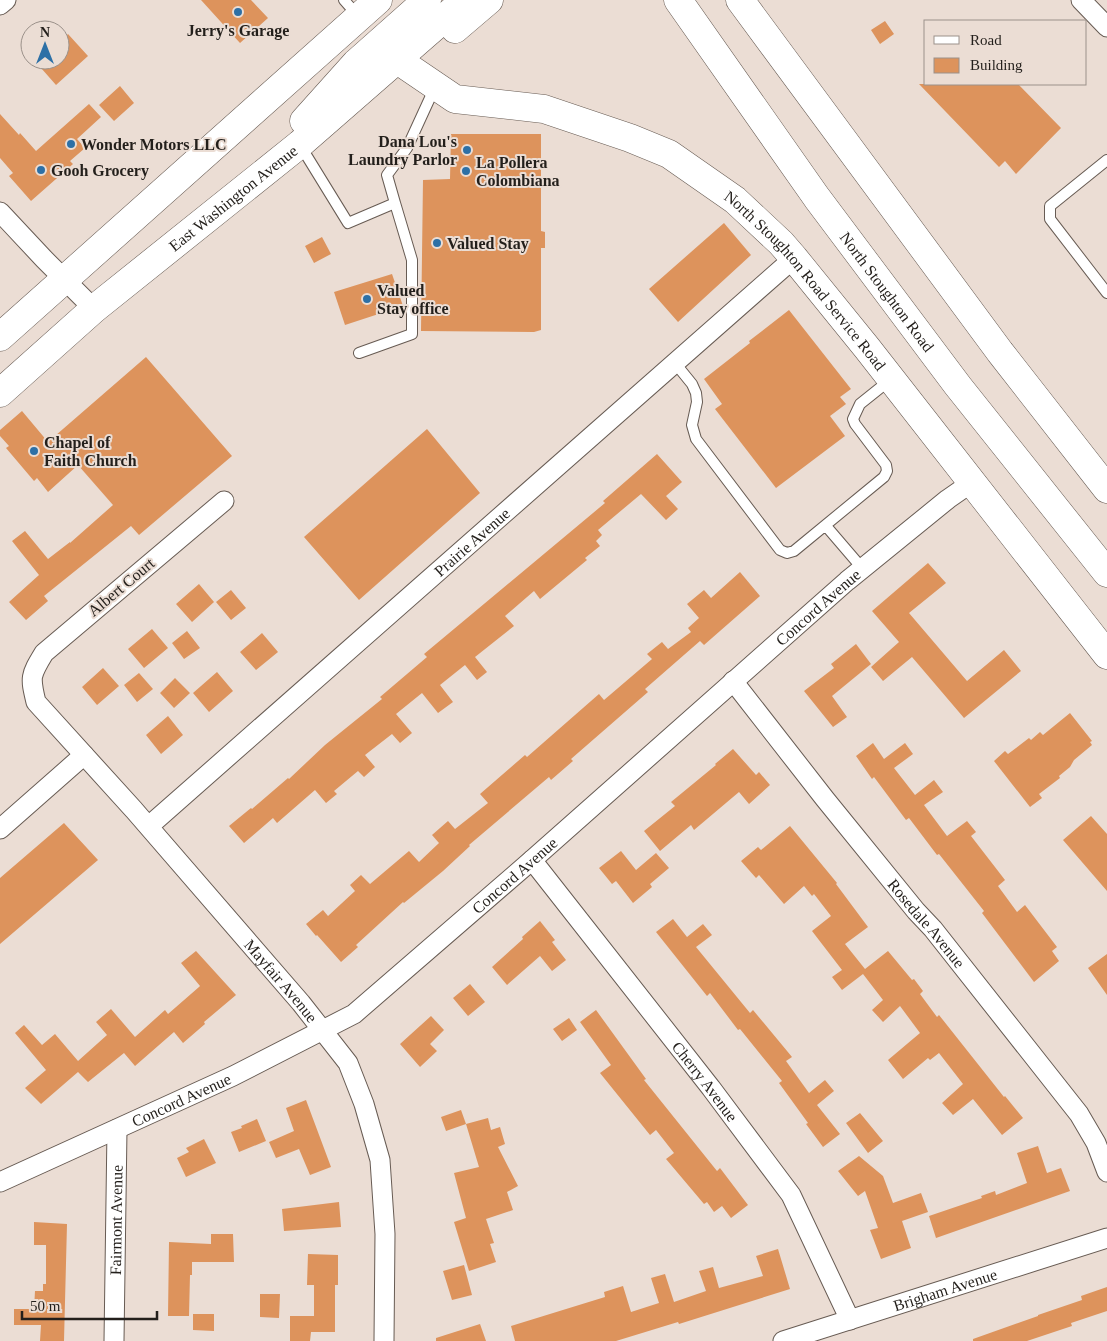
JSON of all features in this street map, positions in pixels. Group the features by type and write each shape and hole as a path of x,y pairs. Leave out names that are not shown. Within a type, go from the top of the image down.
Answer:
{"main road":[{"path":"300,144 304,121 356,63 427,0"},
{"name":"East Washington Avenue","path":"0,393 94,309 300,144 464,0"},
{"path":"420,40 441,41 489,0"},
{"path":"670,0 712,49"},
{"name":"North Stoughton Road","path":"678,0 822,204 958,386 1107,573"},
{"path":"740,0 1000,352 1107,489"},
{"path":"0,338 66,280 360,6"},
{"name":"North Stoughton Road Service Road","path":"396,60 455,99 544,108 623,135 669,154 735,200 781,243 794,258 1107,655"}],"street":[{"path":"0,5 6,0"},
{"path":"1081,0 1107,27"},
{"path":"0,212 94,309"},
{"name":"Prairie Avenue","path":"148,826 794,258"},
{"name":"Concord Avenue","path":"0,1182 233,1076 354,1014 532,860 733,680 862,568 971,483"},
{"name":"Albert Court","path":"31,683 32,672 44,653 224,501"},
{"name":"Rosedale Avenue","path":"733,680 837,814 933,928 1078,1114 1096,1143 1107,1172"},
{"name":"Mayfair Avenue","path":"31,683 36,702 148,826 301,1003 348,1063 364,1104 380,1160 385,1234 384,1341"},
{"path":"0,829 84,755"},
{"name":"Cherry Avenue","path":"532,860 711,1088 791,1195 850,1320"},
{"name":"Fairmont Avenue","path":"114,1341 117,1129"},
{"name":"Brigham Avenue","path":"784,1341 1107,1238"}],"lane":[{"path":"359,353 412,334 412,260 387,175 407,148 436,87"},
{"path":"300,144 348,223 395,203"},
{"path":"1107,160 1050,206 1050,219 1107,293"},
{"path":"675,363 692,384 696,393 697,402 692,425 696,439 780,550 787,553 794,552 884,477 887,471 886,465 854,424 853,419 860,404 891,379"},
{"path":"826,526 862,568"}],"building":[{"path":"201,0 251,0 268,18 240,43"},
{"path":"885,21 894,34 880,44 871,30"},
{"path":"70,36 88,56 56,85 43,70 70,70"},
{"path":"919,84 1019,85 1061,128 1016,174 1005,161 999,167"},
{"path":"120,86 134,103 114,121 99,105"},
{"path":"89,104 101,117 77,139 85,148 70,161 73,164 31,201 9,176 13,173 0,158 0,114 36,151"},
{"path":"451,134 541,134 541,231 545,232 545,248 541,248 541,330 534,332 421,331 423,180 450,179"},
{"path":"724,223 751,255 678,322 649,289"},
{"path":"322,237 331,254 314,263 305,246"},
{"path":"392,274 403,306 345,325 334,292"},
{"path":"789,310 851,389 840,397 846,404 830,416 845,436 776,488 715,409 722,404 704,379"},
{"path":"146,357 232,456 139,535 131,526 44,596 48,601 26,620 9,602 39,575 12,541 25,531 48,559 70,543 113,505 78,465 48,492 37,478 34,481 6,448 9,446 0,436 0,430 22,411 48,442"},
{"path":"427,429 480,493 359,600 304,537"},
{"path":"657,454 682,482 666,496 678,509 666,520 641,494 598,530 602,535 596,541 600,546 585,558 587,560 540,599 534,591 505,616 514,626 475,657 487,672 477,680 465,665 440,685 453,702 438,713 422,693 396,714 412,733 400,743 392,734 365,755 375,767 364,777 358,771 334,791 337,794 326,803 315,790 277,823 273,818 244,843 229,826 289,779 325,745 382,699 380,697 427,657 424,654 605,503 603,501"},
{"path":"928,563 946,583 909,613 967,681 1004,650 1021,671 964,718 912,657 883,681 871,667 899,642 872,611"},
{"path":"740,572 760,596 704,645 700,641 645,689 648,692 571,759 573,761 551,780 549,777 469,845 443,871 403,902 356,945 358,947 341,962 316,936 306,924 323,910 328,916 355,891 350,885 361,875 370,884 409,851 419,862 439,843 432,835 448,821 455,829 488,803 480,794 525,755 527,757 599,694 604,700 652,659 647,654 662,642 668,649 691,632 688,628 699,618 687,604 704,590 711,598"},
{"path":"199,584 214,602 192,622 176,604"},
{"path":"231,590 246,608 231,620 216,602"},
{"path":"152,629 168,648 144,668 128,649"},
{"path":"187,631 200,648 184,659 172,643"},
{"path":"262,633 278,652 256,670 240,652"},
{"path":"856,644 871,664 832,696 847,717 833,727 804,691 834,668 831,664"},
{"path":"103,668 119,686 97,705 82,687"},
{"path":"217,672 233,691 209,712 193,693"},
{"path":"139,673 153,689 137,702 124,685"},
{"path":"175,678 190,693 174,708 160,693"},
{"path":"1070,713 1092,741 1090,742 1092,745 1074,760 1070,767 1059,776 1060,778 1039,794 1042,798 1030,807 994,761 1005,751 1008,754 1040,732 1043,735"},
{"path":"168,716 183,735 161,754 146,735"},
{"path":"873,743 884,759 905,743 913,754 894,768 915,795 934,780 943,792 924,805 947,836 967,821 976,832 971,836 1005,880 998,886 1017,912 1025,905 1057,947 1052,951 1059,961 1034,982 982,913 984,911 909,818 906,820 874,777 872,779 856,756"},
{"path":"733,749 756,775 759,772 770,785 749,804 739,792 694,830 691,825 660,851 644,831 675,806 671,802"},
{"path":"1091,816 1107,834 1107,891 1063,840"},
{"path":"64,823 98,860 0,944 0,878"},
{"path":"790,826 837,883 868,927 845,944 865,969 888,951 923,991 920,994 937,1017 939,1015 1023,1118 1002,1135 973,1099 953,1115 942,1103 963,1084 939,1053 930,1060 928,1058 903,1079 888,1060 920,1033 900,1006 883,1022 872,1010 883,1000 863,974 842,990 832,977 842,970 812,931 831,916 814,894 812,896 804,886 784,904 759,875 756,878 741,861 758,847 761,850"},
{"path":"621,851 636,870 656,853 669,868 650,884 652,887 633,903 616,881 612,884 599,868"},
{"path":"673,919 687,937 703,924 712,935 696,947 750,1013 753,1010 792,1057 786,1061 809,1093 825,1080 834,1091 817,1105 840,1134 823,1147 779,1083 782,1081 740,1029 738,1030 710,993 707,996 656,932"},
{"path":"540,921 555,940 552,942 566,960 552,971 540,956 507,985 492,967"},
{"path":"196,951 236,995 183,1043 174,1032 135,1066 124,1053 88,1082 78,1072 41,1104 25,1088 46,1070 15,1033 24,1025 42,1045 55,1034 78,1061 107,1035 96,1022 111,1009 135,1037 165,1010 168,1014 200,986 181,963"},
{"path":"1107,954 1107,995 1088,968"},
{"path":"470,984 485,1002 468,1016 453,998"},
{"path":"596,1010 646,1079 644,1080 717,1171 720,1168 748,1205 731,1218 722,1206 714,1212 707,1202 704,1204 666,1159 674,1153 656,1130 650,1135 600,1073 611,1065 580,1022"},
{"path":"431,1016 444,1030 430,1044 437,1051 420,1067 400,1044"},
{"path":"569,1018 577,1030 562,1041 553,1029"},
{"path":"306,1100 331,1167 310,1175 299,1149 276,1158 269,1142 294,1131 286,1108"},
{"path":"461,1110 466,1124 446,1131 441,1117"},
{"path":"860,1113 883,1141 868,1153 846,1123"},
{"path":"488,1118 491,1130 500,1127 505,1144 498,1147 518,1186 507,1192 513,1210 486,1219 494,1243 490,1244 496,1262 469,1271 454,1222 466,1218 454,1173 479,1167 466,1124"},
{"path":"257,1119 266,1141 239,1152 231,1132"},
{"path":"204,1139 216,1163 186,1177 177,1158 189,1152 186,1148"},
{"path":"1038,1146 1047,1173 1061,1168 1070,1191 936,1238 929,1216 982,1198 981,1196 995,1191 996,1195 1027,1183 1017,1153"},
{"path":"859,1156 883,1176 893,1203 921,1193 928,1212 902,1221 911,1248 881,1259 870,1230 878,1228 865,1191 858,1196 838,1171"},
{"path":"339,1202 341,1227 284,1231 282,1209"},
{"path":"34,1222 67,1224 64,1341 40,1341 41,1325 14,1325 14,1309 34,1309 35,1291 43,1291 43,1284 46,1284 46,1245 34,1245"},
{"path":"211,1234 233,1234 234,1262 192,1262 189,1316 168,1316 169,1242 211,1244"},
{"path":"778,1249 790,1289 679,1324 678,1322 616,1341 515,1341 511,1326 605,1297 604,1292 623,1286 631,1312 659,1303 651,1278 665,1274 674,1302 706,1291 699,1271 713,1267 719,1288 763,1276 756,1256"},
{"path":"308,1254 338,1255 338,1285 335,1285 335,1332 311,1332 310,1341 290,1341 290,1316 314,1316 314,1285 307,1285"},
{"path":"464,1265 472,1295 452,1300 443,1271"},
{"path":"1107,1287 1107,1311 1071,1323 1072,1326 1027,1341 973,1341 973,1339 1082,1300 1081,1296"},
{"path":"260,1294 280,1294 279,1318 260,1317"},
{"path":"193,1314 214,1314 214,1331 193,1330"},
{"path":"480,1324 486,1341 436,1341 436,1338"}],"place":[{"name":"Jerry's Garage","path":"238,12"},
{"name":"Wonder Motors LLC","path":"71,144"},
{"name":"Dana Lou's Laundry Parlor","path":"467,150"},
{"name":"Gooh Grocery","path":"41,170"},
{"name":"La Pollera Colombiana","path":"466,171"},
{"name":"Valued Stay","path":"437,243"},
{"name":"Valued Stay office","path":"367,299"},
{"name":"Chapel of Faith Church","path":"34,451"}]}
